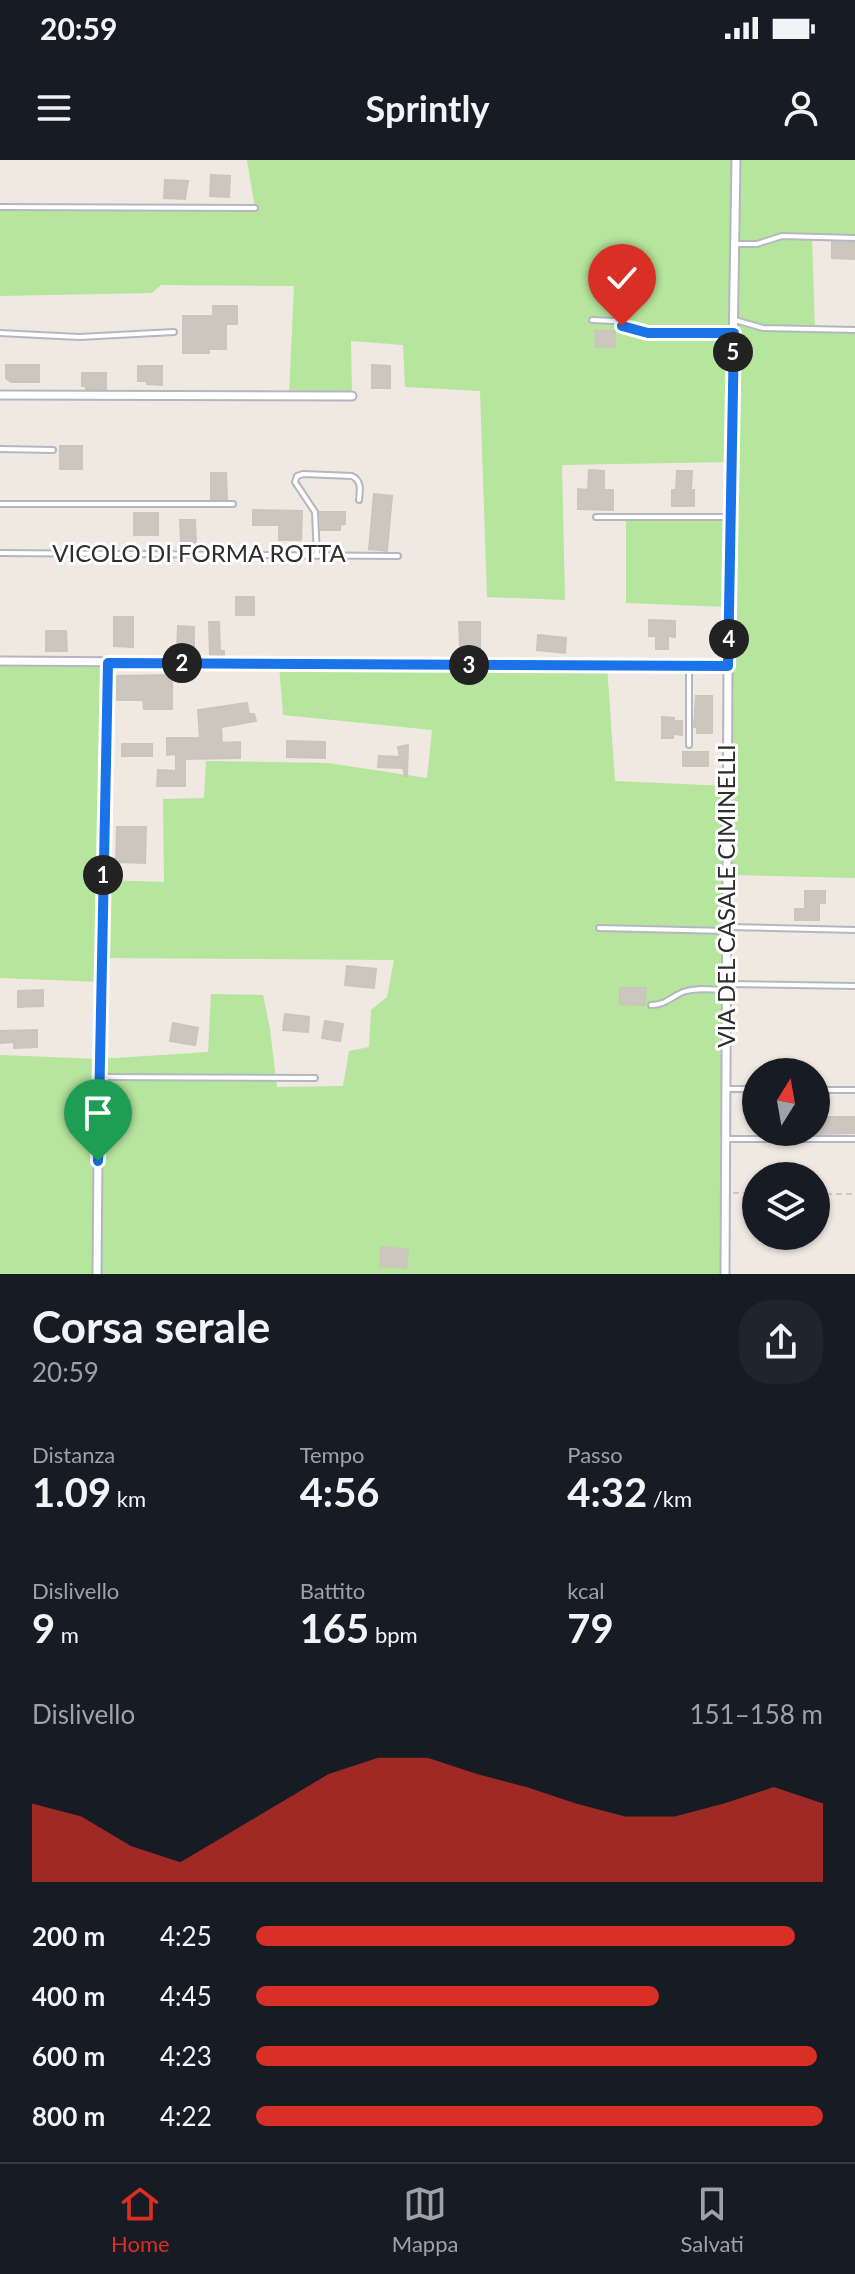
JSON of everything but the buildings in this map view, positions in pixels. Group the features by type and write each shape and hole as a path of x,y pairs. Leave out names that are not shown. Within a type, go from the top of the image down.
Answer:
{"street":[{"name":"VIA DEL CASALE CIMINELLI","path":"725,1274 728,666 736,160"},
{"path":"0,395 352,396"},
{"path":"0,661 728,666"},
{"path":"97,1274 108,663"}],"lane":[{"path":"0,207 255,208"},
{"path":"735,244 757,244 782,236 855,238"},
{"path":"592,320 614,321 648,333 734,333"},
{"path":"734,320 763,328 855,330"},
{"path":"0,333 79,337 174,332"},
{"path":"0,449 53,450"},
{"path":"317,556 315,512 295,482 297,476 352,476 360,485 359,500"},
{"name":"VICOLO DI FORMA ROTTA","path":"0,504 233,504"},
{"path":"596,517 731,517"},
{"name":"VICOLO DI FORMA ROTTA","path":"0,553 398,556"},
{"path":"689,666 689,745"},
{"path":"599,928 855,930"},
{"path":"651,1005 664,1004 690,990 855,986"},
{"path":"99,1077 315,1078"},
{"path":"726,1089 742,1089"},
{"path":"830,1090 855,1090"},
{"path":"726,1139 855,1139"}],"path":[{"path":"725,1193 742,1193"},
{"path":"830,1194 855,1194"}],"green space":[{"path":"247,160 855,160 855,238 812,237 815,329 855,330 855,878 728,875 725,1274 0,1274 0,1055 99,1059 208,1052 211,994 263,995 277,1087 343,1086 349,1051 369,1047 371,1010 387,997 394,960 102,958 101,982 0,978 0,661 108,663 104,880 164,882 163,799 204,798 206,761 328,763 427,778 432,730 283,715 279,665 607,665 615,781 727,786 729,607 626,603 626,517 730,517 731,462 562,465 565,600 487,597 480,391 405,387 403,345 351,341 352,396 289,396 294,286 161,285 152,293 0,296 0,207 255,208"}],"route":[{"path":"98,1161 108,663 728,666 734,333 648,333 622,326"}]}
